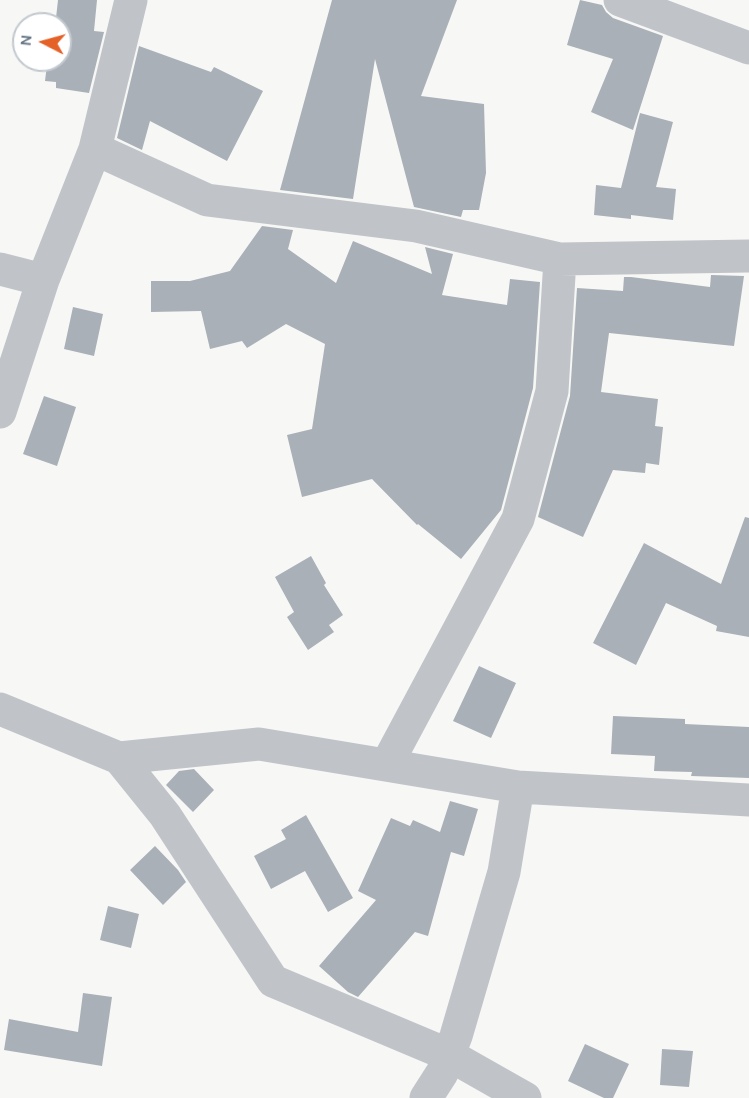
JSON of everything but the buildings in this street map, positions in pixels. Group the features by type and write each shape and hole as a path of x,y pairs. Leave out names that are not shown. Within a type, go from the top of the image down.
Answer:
{"street":[{"path":"0,412 43,280 94,149 131,0"},
{"path":"620,0 749,48"},
{"path":"94,149 207,200 416,226 560,259 749,256"},
{"path":"387,764 518,519 552,391 560,259"},
{"path":"0,269 43,280"},
{"path":"0,709 119,758 259,744 518,788 749,800"},
{"path":"119,758 165,815 273,981 448,1055 525,1098"},
{"path":"426,1098 442,1073 456,1036 504,872 518,788"}]}
